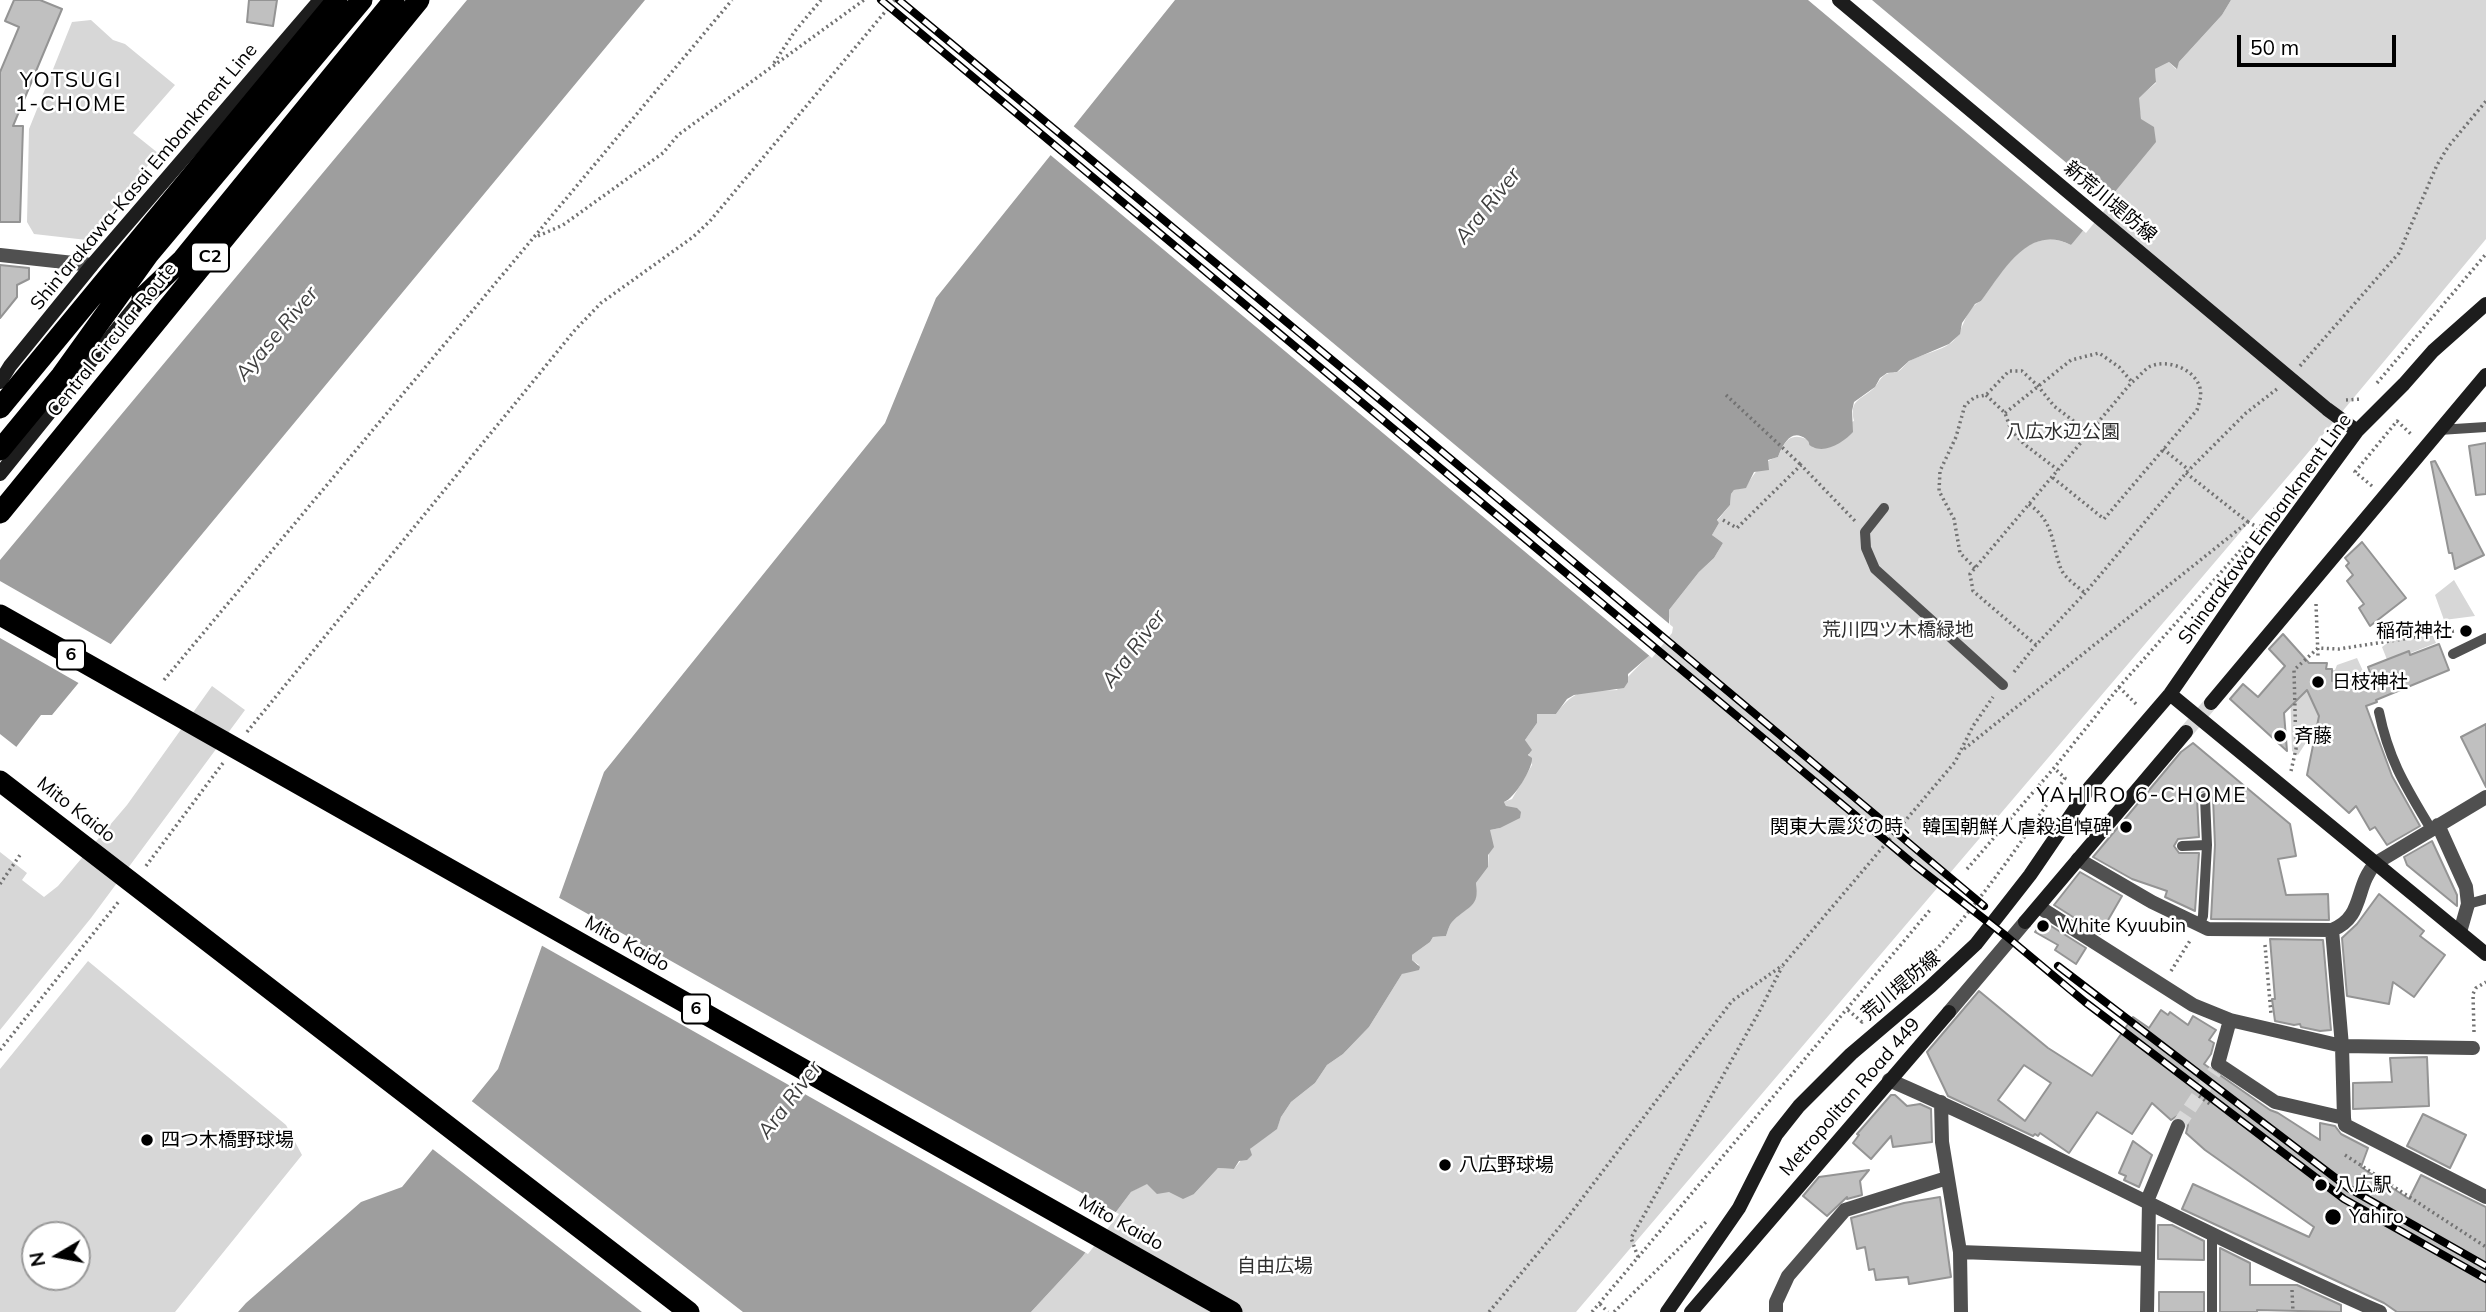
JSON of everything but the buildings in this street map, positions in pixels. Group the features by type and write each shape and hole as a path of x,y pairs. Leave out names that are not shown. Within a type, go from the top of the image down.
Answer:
{"highway":[{"path":"0,408 337,0"},
{"name":"Central Circular Route","path":"0,450 61,376 148,255 362,0"},
{"path":"142,298 183,259 394,0"},
{"name":"Central Circular Route","path":"0,513 419,0"},
{"name":"Mito Kaido","path":"0,615 1232,1312"},
{"name":"Mito Kaido","path":"0,781 689,1312"}],"main road":[{"name":"Shin'arakawa-Kasai Embankment Line","path":"0,382 92,265 320,0"},
{"path":"0,474 381,0"},
{"name":"新荒川堤防線","path":"1839,0 2332,405 2357,431"},
{"name":"Shinarakawa Embankment Line","path":"2170,694 2357,431 2433,351 2486,304"},
{"path":"2211,703 2486,375"},
{"path":"2170,694 2485,951"},
{"name":"荒川堤防線","path":"1667,1312 1739,1209 1776,1135 1799,1106 1851,1054 1976,944 2019,890 2090,786 2170,694"},
{"path":"2039,907 2186,732"},
{"name":"Metropolitan Road 449","path":"2025,922 2039,907"},
{"name":"Metropolitan Road 449","path":"1691,1312 1948,1012"}],"street":[{"path":"0,255 92,265"},
{"path":"2078,859 2152,902 2208,929 2332,930 2344,926 2353,915 2365,876 2376,863 2486,797"},
{"path":"2435,827 2466,887 2468,904 2460,932"},
{"path":"2039,907 2193,1005 2230,1020 2342,1046 2473,1043"},
{"name":"Metropolitan Road 449","path":"1948,1012 2025,922"},
{"path":"2332,930 2342,1046 2345,1125 2486,1197"},
{"path":"2230,1020 2216,1067 2275,1102 2344,1118"},
{"path":"1889,1080 1941,1102 2148,1202 2350,1305 2380,1312"},
{"path":"1941,1102 1942,1142 1960,1252 1961,1312"},
{"path":"2147,1312 2148,1202 2178,1126"},
{"path":"1776,1312 1776,1302 1788,1276 1845,1210 1947,1178"},
{"path":"1960,1252 2148,1259"}],"lane":[{"path":"2439,430 2486,427"},
{"path":"1884,508 1865,531 1866,548 1875,569 2003,685"},
{"path":"2453,654 2486,638"},
{"path":"2379,712 2386,744 2400,777 2435,827"},
{"path":"2200,924 2203,916 2207,845 2205,798"},
{"path":"2182,846 2207,845"},
{"path":"2468,904 2486,899"},
{"path":"2212,1235 2212,1312"}],"path":[{"path":"164,680 732,0"},
{"path":"773,65 795,31 821,0"},
{"path":"536,237 563,225 663,152 678,135 864,0"},
{"path":"244,735 575,330 601,303 693,237 710,221 893,1"},
{"path":"2299,367 2399,253 2437,164 2448,146 2486,101"},
{"path":"2376,385 2486,254"},
{"path":"2004,413 2071,360 2099,353 2119,367 2132,382"},
{"path":"2036,645 1973,592 1970,574 2132,382 2149,367 2173,365 2194,377 2200,387 2201,396 2197,410 2104,519 2052,477"},
{"path":"1975,568 1960,553 1954,519 1939,491 1940,471 1956,437 1965,405 1975,397 1986,395 1997,380 2009,371 2022,371 2054,405 2089,433"},
{"path":"1638,1257 1631,1238 1783,965 1955,762 1982,712 2036,645 2085,593 2188,472 2246,413 2283,383"},
{"path":"2332,405 2363,399 2369,393"},
{"path":"1726,395 1801,465 1865,531"},
{"path":"1986,395 2004,413 2011,430 2024,444 2057,470"},
{"path":"2354,472 2397,421 2413,436"},
{"path":"2163,449 2248,522 2258,527"},
{"path":"1723,520 1737,527 1801,465"},
{"path":"1967,870 2119,687 2288,493"},
{"path":"2029,504 2050,528 2062,572 2085,593"},
{"path":"1962,750 2248,522"},
{"path":"2303,591 2315,598 2318,656"},
{"path":"2290,773 2297,749 2294,670 2318,648 2339,649 2454,631"},
{"path":"2119,687 2139,707"},
{"path":"140,874 228,757"},
{"path":"1885,1000 1914,974 1991,884 2065,778 2054,768"},
{"path":"1,883 20,855"},
{"path":"0,1050 124,895"},
{"path":"1592,1312 1930,910"},
{"path":"2162,985 2200,924"},
{"path":"2264,930 2273,1030"},
{"path":"1489,1312 1568,1217 1732,1001 1783,965"},
{"path":"2473,1043 2473,994 2476,988 2486,982"},
{"path":"1847,1009 1862,1021 1870,1014"},
{"path":"2199,1096 2210,1104"},
{"path":"2345,1155 2486,1247"},
{"path":"1614,1312 1708,1219"},
{"path":"1600,1303 1608,1312"}],"green space":[{"name":"荒川四ツ木橋緑地","path":"2231,0 2486,0 2486,239 2301,461 1576,1312 1031,1312 1082,1257 1131,1192 1147,1183 1169,1192 1194,1194 1218,1168 1234,1169 1250,1149 1277,1128 1291,1102 1315,1083 1327,1065 1343,1054 1369,1027 1402,974 1419,965 1412,960 1412,955 1433,937 1446,936 1452,922 1474,901 1476,883 1488,867 1490,830 1500,828 1506,806 1504,802 1512,799 1532,765 1525,740 1537,723 1537,714 1556,714 1570,699 1582,692 1617,690 1652,652 1669,627 1669,610 1699,572 1714,558 1723,543 1712,535 1719,523 1717,521 1730,505 1731,494 1734,490 1746,487 1759,468 1778,457 1788,440 1795,437 1806,439 1854,421 1854,404 1884,376 1899,371 1911,360 1951,343 1971,309 1981,301 2008,264 2029,245 2041,240 2055,240 2071,245 2141,119 2138,98 2156,83 2155,69 2169,62 2176,69 2179,62 2222,15"},
{"path":"91,20 113,40 125,44 175,85 133,133 158,153 87,240 34,234 27,222 29,129 72,22"},
{"path":"2454,580 2475,616 2444,620 2435,595"},
{"path":"2427,622 2436,643 2388,662 2382,647 2412,625"},
{"path":"2357,658 2363,671 2337,681 2331,704 2298,755 2292,751 2290,689 2306,670 2335,670 2337,665"},
{"path":"212,686 245,710 91,918 0,1030 0,852 27,873 22,880 44,897 58,886 127,805"},
{"name":"四つ木橋野球場","path":"88,961 286,1125 302,1155 175,1312 0,1312 0,1069"}],"water":[{"name":"Ayase River","path":"467,0 645,0 52,715 41,715 0,768 0,560"},
{"name":"Ara River","path":"1175,0 2231,0 2222,15 2179,62 2177,69 2169,62 2155,69 2156,82 2139,98 2141,119 2154,127 2156,142 2071,245 2056,240 2042,240 2029,245 2018,254 1981,301 1975,304 1962,323 1960,334 1949,344 1909,361 1897,372 1887,373 1875,387 1854,402 1853,432 1840,443 1818,449 1801,436 1788,439 1778,457 1768,460 1769,470 1754,472 1746,488 1734,490 1731,494 1730,505 1717,520 1719,523 1712,535 1723,543 1714,558 1699,572 1669,610 1669,631 1650,655 1628,674 1628,682 1624,688 1574,695 1567,699 1556,714 1537,714 1537,723 1525,740 1532,750 1528,755 1532,758 1529,769 1518,789 1504,802 1506,806 1517,808 1521,812 1520,818 1490,830 1494,847 1488,855 1488,867 1476,883 1474,902 1452,922 1446,936 1433,937 1412,955 1412,960 1420,967 1419,970 1402,974 1369,1027 1343,1054 1327,1065 1315,1083 1291,1102 1277,1129 1250,1149 1252,1155 1247,1160 1239,1161 1234,1169 1218,1168 1194,1194 1183,1199 1169,1192 1157,1194 1147,1184 1131,1192 1082,1257 1031,1312 238,1312 361,1202 402,1187 498,1069 604,772 885,423 936,298"}],"pier":[{"path":"1808,0 1872,0 2112,201 2086,233"},
{"path":"1071,124 1673,627 1672,633 1652,658 1048,153"},
{"path":"0,581 114,646 82,685 0,638"},
{"path":"0,734 19,749 0,771"},
{"path":"556,896 1119,1214 1088,1254 539,944"},
{"path":"469,1099 743,1312 642,1312 430,1147"}],"tunnel":[{"path":"2186,732 2211,703"},
{"path":"2178,1126 2215,1071"}],"railway":[{"path":"881,0 1916,866 2085,1002 2344,1199 2486,1279"},
{"path":"899,0 1984,906"},
{"path":"2058,966 2350,1189 2486,1266"}],"place":[{"name":"稲荷神社","path":"2466,631"},
{"name":"日枝神社","path":"2318,682"},
{"name":"斉藤","path":"2280,736"},
{"name":"関東大震災の時、韓国朝鮮人虐殺追悼碑","path":"2126,827"},
{"name":"White Kyuubin","path":"2043,926"},
{"name":"四つ木橋野球場","path":"147,1140"},
{"name":"八広野球場","path":"1445,1165"},
{"name":"八広駅","path":"2321,1185"},
{"name":"Yahiro","path":"2333,1217"}],"district":[{"name":"YOTSUGI 1-CHOME","path":"71,93"},
{"name":"YAHIRO 6-CHOME","path":"2142,796"}],"park label":[{"name":"八広水辺公園","path":"2063,432"},
{"name":"自由広場","path":"1275,1266"}]}
